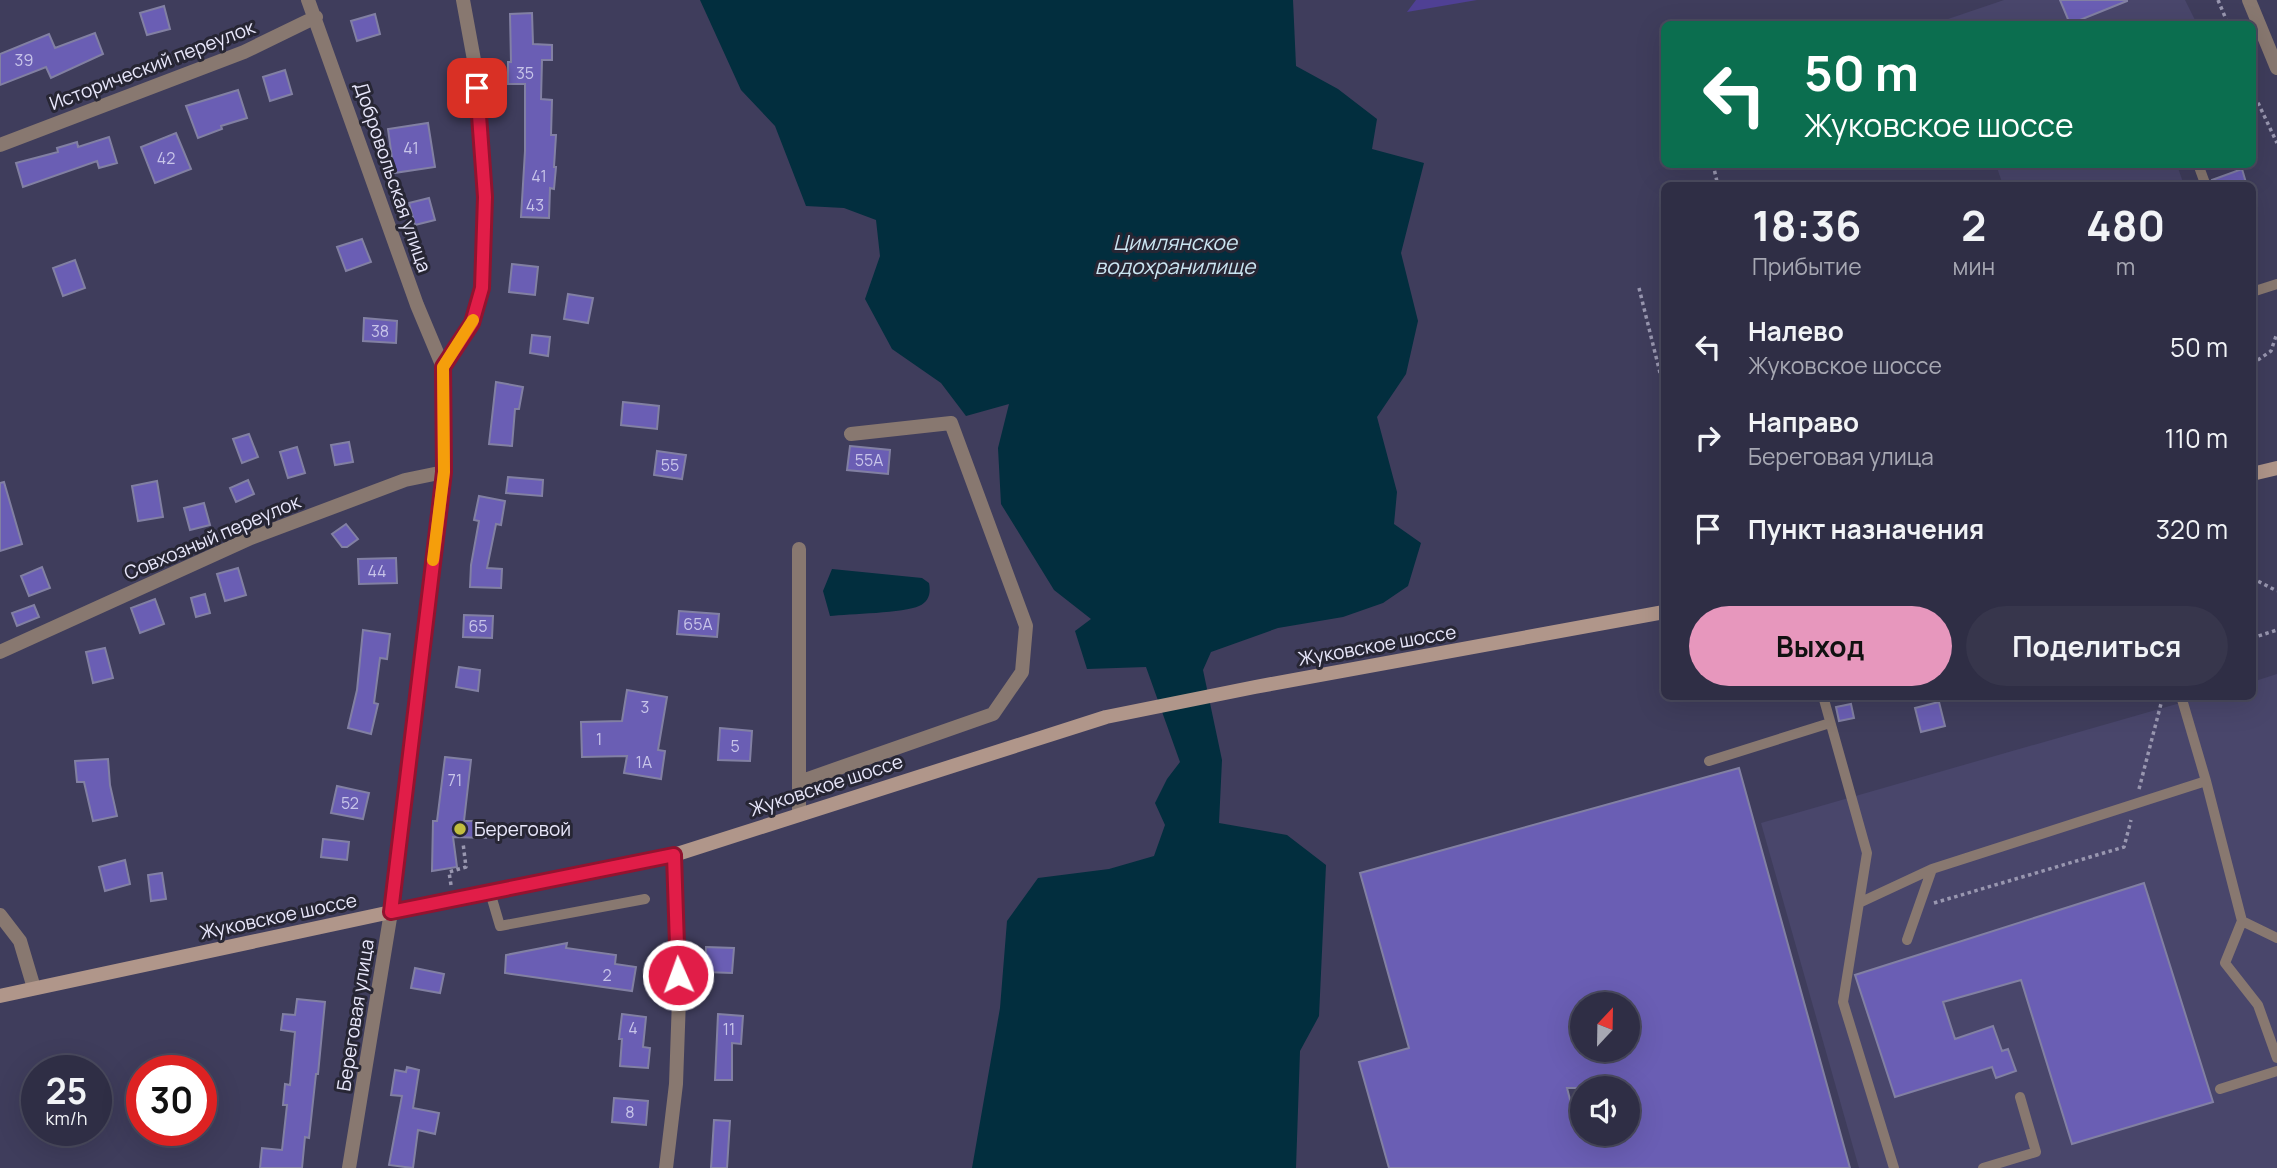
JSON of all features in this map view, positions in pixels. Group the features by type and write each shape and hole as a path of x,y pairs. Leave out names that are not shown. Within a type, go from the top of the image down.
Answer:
{"main road":[{"path":"2256,473 2277,468"},
{"name":"Жуковское шоссе","path":"0,996 453,899 674,855 1106,717 1661,613"}],"street":[{"name":"Добровольская улица","path":"308,0 413,292 443,367"},
{"path":"443,367 472,323 482,288 485,197 474,60 463,0"},
{"path":"2249,0 2254,21"},
{"name":"Исторический переулок","path":"0,145 244,52 316,17"},
{"path":"2258,38 2277,68"},
{"name":"Береговая улица","path":"349,1168 391,912 444,472 443,367"},
{"path":"799,782 993,714 1022,673 1026,626 951,423 850,433"},
{"name":"Совхозный переулок","path":"0,652 251,538 404,480 444,472"},
{"path":"799,549 799,814"},
{"path":"666,1168 676,1084 679,999 674,855"},
{"path":"0,915 20,941 34,988"}],"lane":[{"path":"2256,291 2277,284"},
{"path":"1824,700 1867,853 1843,1002 1894,1168"},
{"path":"2182,700 2242,921 2225,963 2258,1005 2277,1058"},
{"path":"1709,761 1830,723"},
{"path":"1859,903 1932,869 2206,781"},
{"path":"1907,940 1932,869"},
{"path":"490,892 500,926 645,899"},
{"path":"2242,921 2277,938"},
{"path":"2220,1089 2277,1070"},
{"path":"1983,1168 2036,1152 2020,1097"}],"path":[{"path":"2218,0 2227,21"},
{"path":"2256,98 2277,143"},
{"path":"1639,288 1661,377"},
{"path":"2256,361 2271,351 2277,333"},
{"path":"2256,580 2277,591"},
{"path":"2256,637 2277,630"},
{"path":"453,899 449,873 466,867 463,843"}],"shaded area":[{"path":"1416,0 1477,0 1407,12"},
{"path":"2004,0 2185,0 2196,21 1949,21 1948,19"},
{"path":"1997,168 2178,168 2183,182 2002,182"},
{"path":"2277,674 2277,1168 1859,1168 1761,823 2191,700 2256,700 2256,681"}],"water":[{"name":"Цимлянское водохранилище","path":"700,0 1293,0 1296,66 1338,89 1377,119 1372,149 1424,163 1401,253 1418,321 1406,374 1377,417 1397,492 1394,524 1421,543 1408,586 1383,603 1343,617 1278,628 1211,652 1203,670 1222,760 1219,823 1287,835 1326,865 1319,1016 1300,1051 1296,1168 972,1168 1000,1008 1007,921 1038,878 1109,869 1154,856 1165,825 1155,803 1167,779 1180,762 1146,667 1087,669 1075,631 1091,619 1054,590 1001,504 998,448 1009,404 966,416 941,383 892,349 865,299 880,256 876,220 844,208 806,206 775,126 741,90"},
{"path":"832,569 922,578 929,583 929,594 925,602 912,608 830,616 823,591"}],"building":[{"path":"2060,0 2127,0 2077,21 2069,21"},
{"path":"164,6 170,29 147,35 140,13"},
{"path":"532,13 533,44 552,45 552,60 542,60 541,99 552,100 551,135 556,135 556,167 554,189 550,188 549,218 521,217 525,84 508,84 508,62 511,62 510,14"},
{"path":"375,14 380,34 357,41 351,21"},
{"path":"95,33 103,54 51,78 46,67 0,85 0,54 49,34 55,48"},
{"path":"285,70 292,94 270,101 263,77"},
{"path":"238,90 247,118 221,126 222,129 198,138 186,106"},
{"path":"428,123 435,167 394,173 388,129"},
{"path":"176,133 191,169 155,183 141,147"},
{"path":"109,137 117,163 99,168 97,161 23,187 16,163 58,152 57,148 77,142 78,147"},
{"path":"2242,169 2246,182 2212,182"},
{"path":"429,198 435,220 415,225 409,203"},
{"path":"362,239 371,262 346,271 337,247"},
{"path":"75,260 85,288 63,296 53,268"},
{"path":"512,264 538,267 535,295 509,292"},
{"path":"568,294 593,298 588,323 564,319"},
{"path":"364,318 397,321 396,343 363,341"},
{"path":"532,335 550,337 548,356 530,353"},
{"path":"496,382 523,387 519,409 515,409 512,446 489,444"},
{"path":"623,402 659,406 657,429 621,425"},
{"path":"249,434 258,457 242,463 233,439"},
{"path":"349,442 353,462 335,465 331,445"},
{"path":"850,446 890,450 888,474 847,470"},
{"path":"297,447 305,473 288,478 280,452"},
{"path":"657,451 686,455 682,479 654,475"},
{"path":"508,477 543,480 542,496 506,493"},
{"path":"248,480 254,494 236,502 230,488"},
{"path":"157,481 163,517 138,521 132,486"},
{"path":"4,482 22,544 0,551 0,483"},
{"path":"479,496 505,501 501,525 496,524 487,568 502,569 501,588 470,587 479,521 474,520"},
{"path":"204,503 210,525 190,530 184,508"},
{"path":"346,524 358,539 347,547 342,547 332,534"},
{"path":"396,558 397,583 359,584 358,559"},
{"path":"42,567 50,588 29,596 21,576"},
{"path":"238,568 246,595 225,601 217,574"},
{"path":"205,594 210,613 196,617 191,598"},
{"path":"155,599 164,624 140,633 131,608"},
{"path":"34,605 39,617 17,626 12,613"},
{"path":"679,611 719,614 717,637 677,634"},
{"path":"464,615 493,616 492,638 463,637"},
{"path":"363,630 390,634 387,659 380,658 374,703 378,704 371,734 348,728 357,690"},
{"path":"105,648 113,678 93,683 86,652"},
{"path":"459,667 480,670 478,691 456,687"},
{"path":"627,690 667,697 658,750 665,751 661,779 624,773 627,756 582,757 581,722 622,721"},
{"path":"1939,702 1945,726 1921,732 1915,708"},
{"path":"1851,704 1854,718 1839,721 1836,707"},
{"path":"720,728 752,731 750,761 718,760"},
{"path":"445,757 471,760 464,821 486,821 486,838 453,837 457,867 432,871 433,821 437,821"},
{"path":"108,759 117,816 93,821 84,782 77,782 75,761"},
{"path":"1739,768 1850,1168 1389,1168 1359,1062 1409,1048 1360,873"},
{"path":"337,786 369,793 363,819 331,813"},
{"path":"323,839 349,842 347,860 321,857"},
{"path":"125,860 130,884 105,891 99,867"},
{"path":"162,873 166,899 151,901 148,875"},
{"path":"2144,883 2213,1102 2072,1144 2021,980 1943,1002 1955,1039 1993,1026 2002,1051 2008,1049 2016,1071 1996,1078 1992,1067 1895,1097 1855,975"},
{"path":"567,943 566,948 616,955 615,964 636,967 632,991 505,973 506,955"},
{"path":"706,947 734,948 732,973 705,972"},
{"path":"415,968 444,974 440,993 411,988"},
{"path":"297,999 325,1002 309,1138 305,1137 302,1168 260,1168 262,1148 282,1150 287,1105 283,1105 285,1084 290,1085 295,1032 281,1030 283,1014 295,1015"},
{"path":"622,1014 646,1017 643,1047 650,1048 648,1068 620,1066"},
{"path":"718,1014 743,1016 741,1044 732,1043 732,1080 715,1080"},
{"path":"407,1067 419,1070 413,1108 439,1113 435,1134 418,1130 413,1168 389,1165 402,1096 391,1095 395,1070 406,1072"},
{"path":"614,1098 648,1101 646,1125 612,1122"},
{"path":"714,1120 730,1121 727,1168 711,1168"}],"slow traffic":[{"path":"433,560 444,472 443,367 473,320"}],"place":[{"name":"Береговой","path":"460,829"}],"route":[{"path":"477,88 485,197 482,288 472,323 443,367 444,472 391,912 674,855 678,975"}]}
